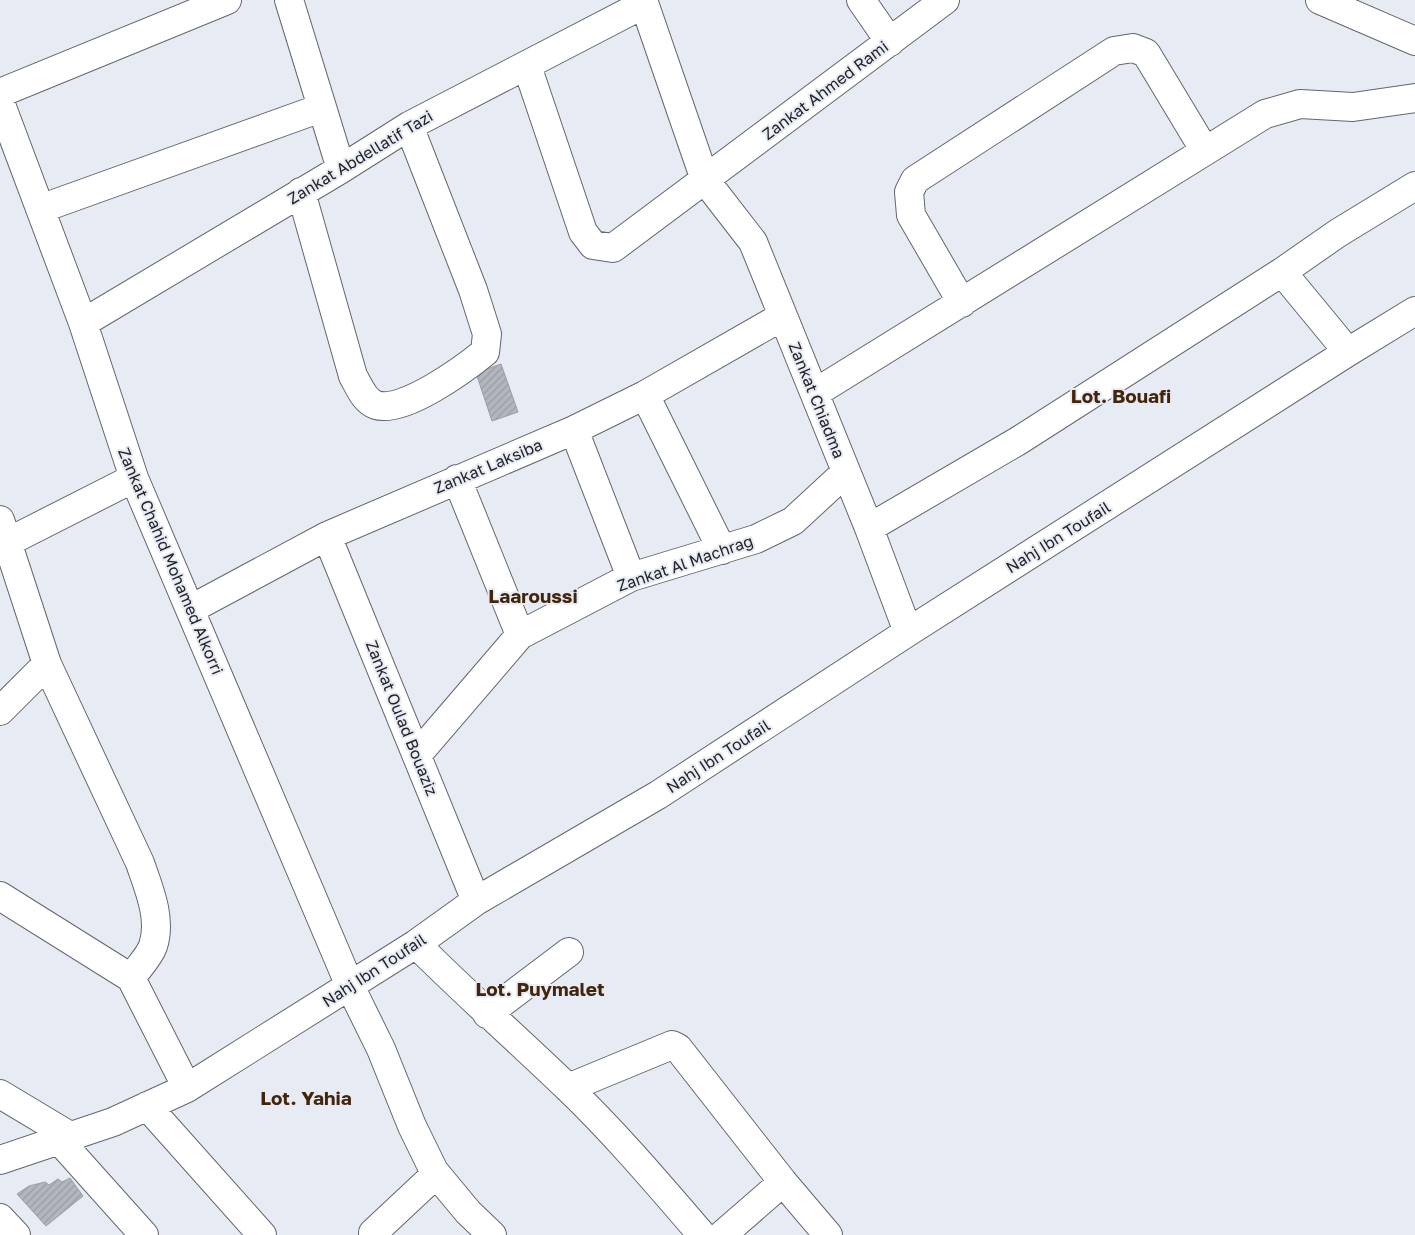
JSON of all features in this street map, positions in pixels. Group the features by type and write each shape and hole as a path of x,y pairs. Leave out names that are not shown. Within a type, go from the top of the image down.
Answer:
{"street":[{"path":"0,93 227,0"},
{"path":"289,0 340,169"},
{"path":"860,0 890,42"},
{"name":"Zankat Ahmed Rami","path":"527,66 583,232 593,245 612,248 945,0"},
{"path":"1320,0 1415,41"},
{"name":"Zankat Abdellatif Tazi","path":"83,323 409,126 527,66 643,2"},
{"name":"Zankat Chiadma","path":"643,2 705,180 753,242 869,528 908,632"},
{"path":"962,303 911,215 909,192 915,180 1114,51 1134,48 1146,53 1205,151"},
{"path":"815,393 1265,114 1300,104 1353,107 1415,98"},
{"name":"Zankat Chahid Mohamed Alkorri","path":"0,102 83,323 134,478 350,986 381,1049 423,1151 436,1174 468,1212 492,1235"},
{"path":"40,209 321,108"},
{"path":"301,192 353,376 366,399 375,405 396,405 444,382 485,352 487,334 473,290 409,126"},
{"path":"869,528 1018,441 1282,272 1338,233 1415,186"},
{"path":"1282,272 1348,352"},
{"name":"Nahj Ibn Toufail","path":"0,1160 113,1122 187,1088 416,944 476,901 658,795 908,632 1415,311"},
{"name":"Zankat Laksiba","path":"190,609 327,536 574,430 645,395 782,316"},
{"path":"645,395 722,550"},
{"path":"574,430 631,577"},
{"name":"Zankat Al Machrag","path":"418,755 520,635 631,577 756,539 793,521 846,472"},
{"path":"131,978 152,947 157,927 152,896 140,863 47,664 3,537 134,478"},
{"path":"457,479 520,635"},
{"name":"Zankat Oulad Bouaziz","path":"327,536 476,901"},
{"path":"0,711 47,664"},
{"path":"0,896 131,978 187,1088"},
{"path":"416,944 487,1014 568,1088 641,1165 702,1235"},
{"path":"487,1014 569,952"},
{"path":"568,1088 672,1045 678,1048 783,1182 828,1235"},
{"path":"0,1094 64,1138 144,1235"},
{"path":"147,1106 262,1235"},
{"path":"373,1233 436,1174"},
{"path":"722,1235 783,1182"},
{"path":"0,1218 16,1235"}],"building":[{"path":"501,364 518,412 492,421 476,373"},
{"path":"70,1178 83,1196 46,1226 17,1194 29,1186 45,1182 49,1185 58,1179 62,1182"}],"district":[{"name":"Lot. Bouafi","path":"1121,396"},
{"name":"Laaroussi","path":"533,596"},
{"name":"Lot. Puymalet","path":"540,989"},
{"name":"Lot. Yahia","path":"306,1098"}]}
